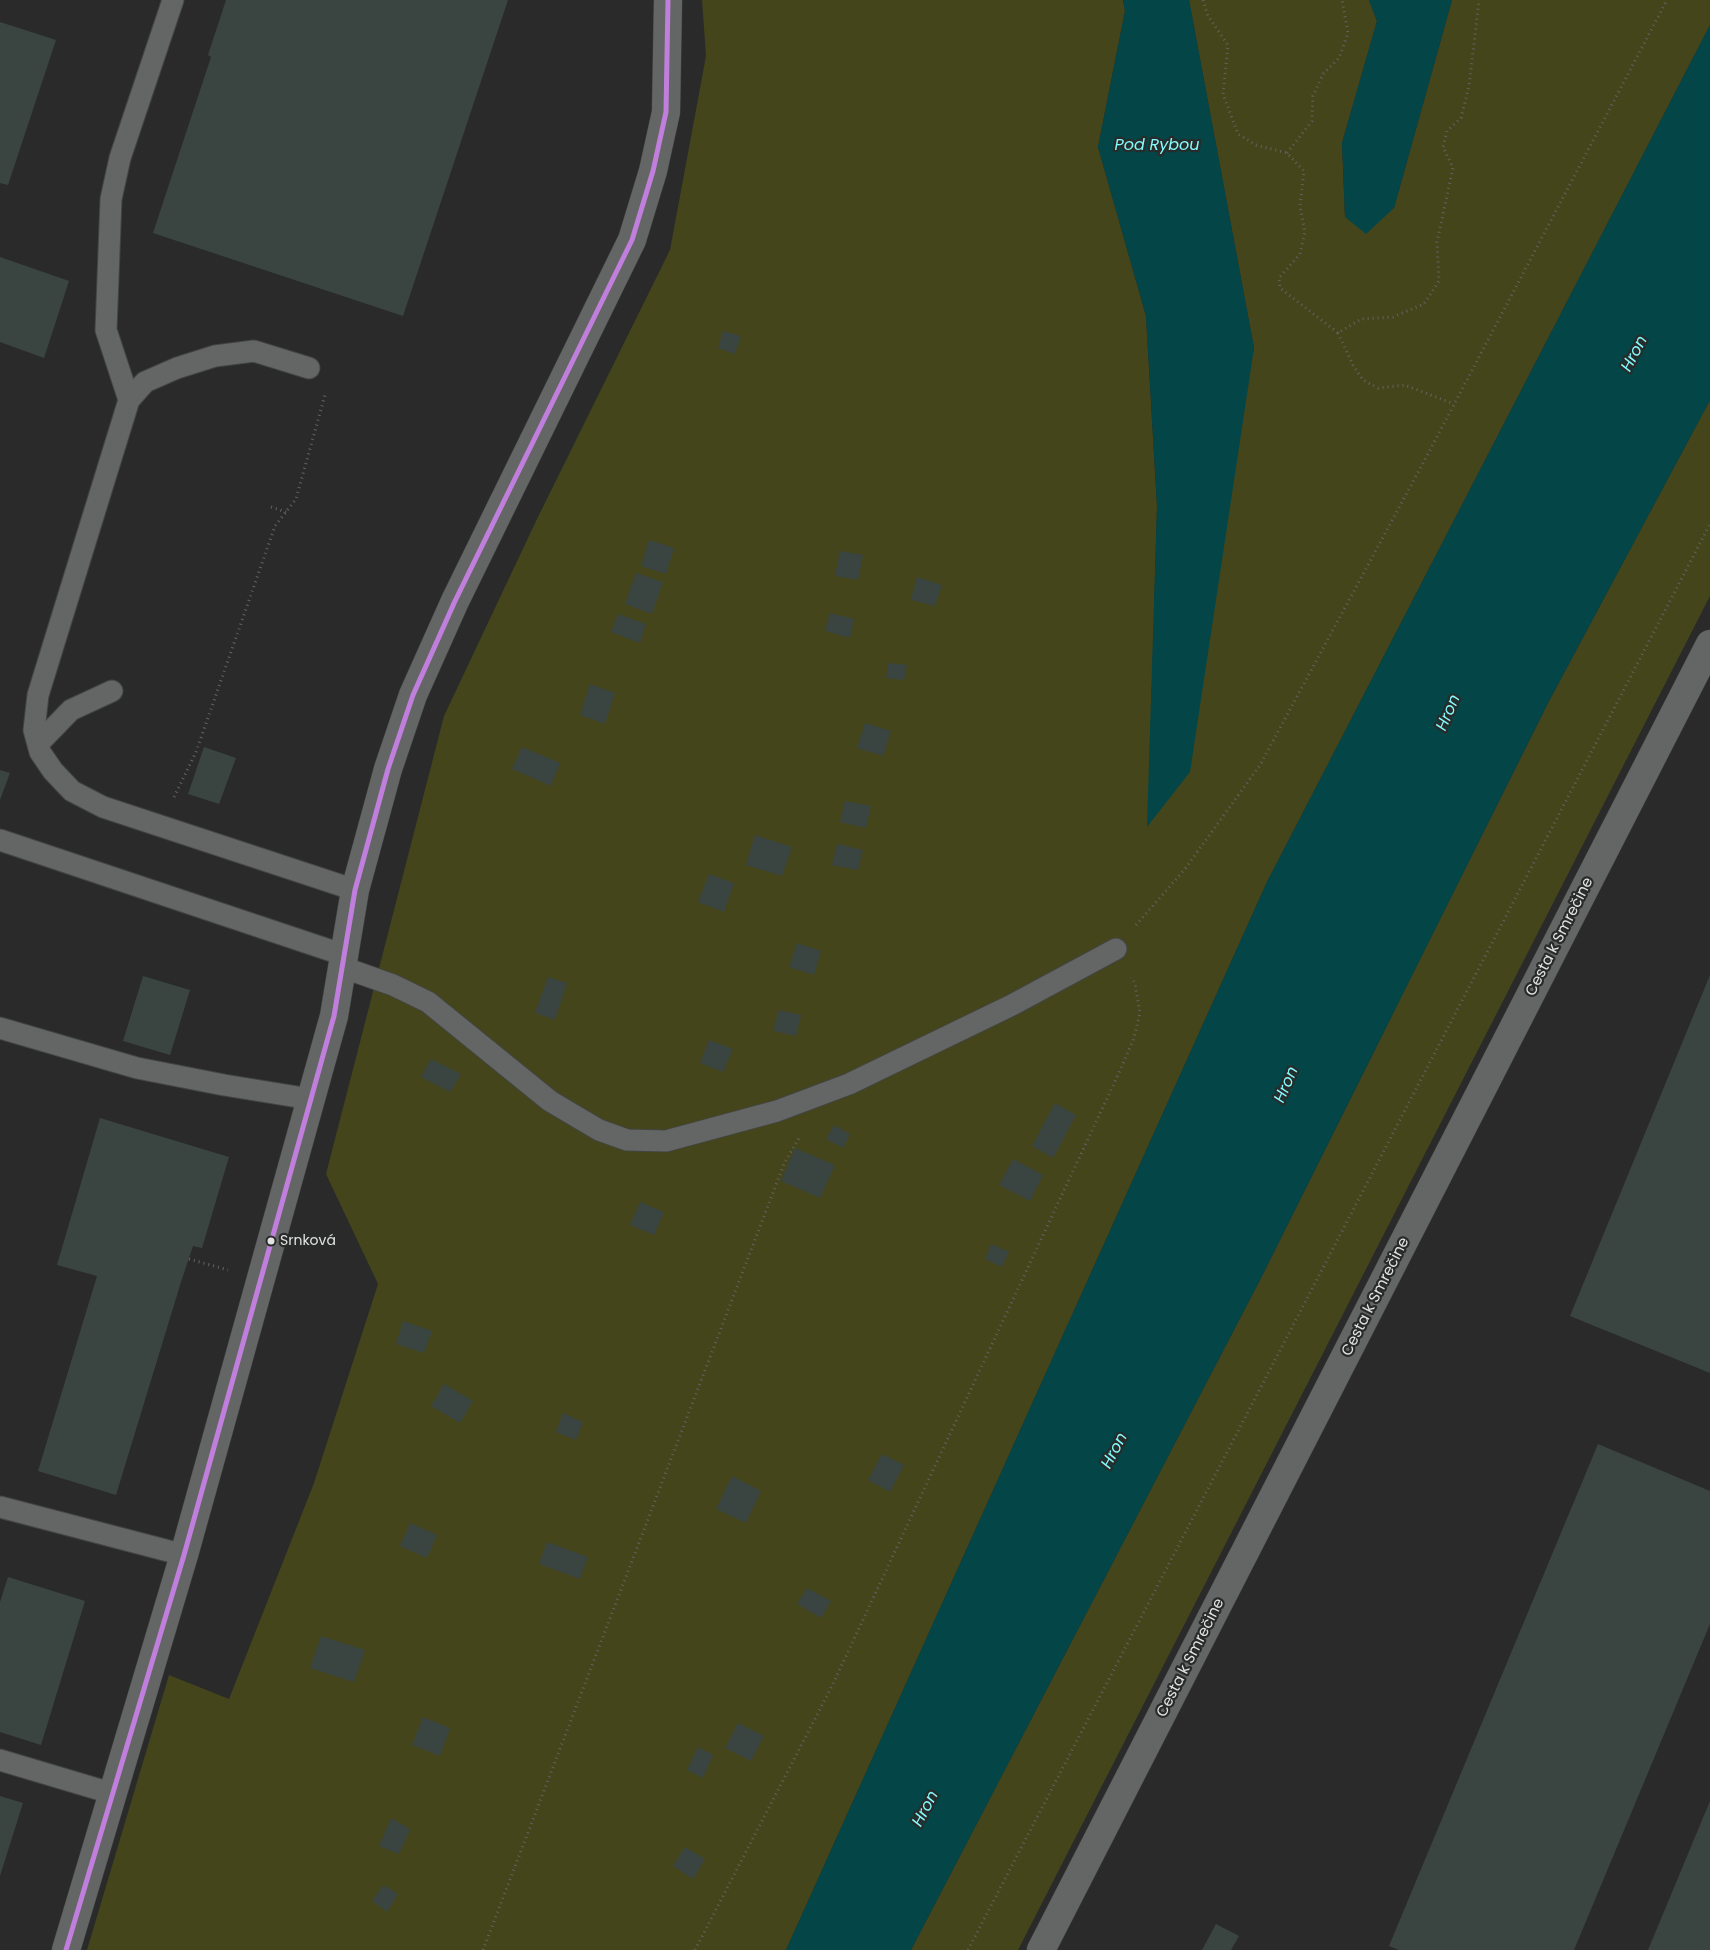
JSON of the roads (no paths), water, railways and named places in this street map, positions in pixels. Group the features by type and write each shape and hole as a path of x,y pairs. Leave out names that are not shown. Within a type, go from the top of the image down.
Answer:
{"street":[{"path":"66,1950 184,1555 334,1016 355,890 388,769 413,695 454,600 632,240 653,171 666,112 668,0"},
{"name":"Cesta k Smrečine","path":"1041,1950 1710,644"}],"lane":[{"path":"129,400 106,330 110,199 120,158 173,0"},
{"path":"309,368 254,351 215,356 177,368 146,382 129,400 38,695 34,730 40,752 53,771 72,791 103,807 355,890"},
{"path":"38,744 71,710 112,691"},
{"path":"0,840 343,961 428,1002 550,1102 598,1130 627,1140 666,1141 778,1111 849,1084 1012,1005 1116,948"},
{"path":"0,1028 137,1068 310,1099"},
{"path":"0,1507 184,1555"},
{"path":"0,1760 114,1794"}],"water":[{"name":"Pod Rybou","path":"1123,0 1189,0 1254,348 1190,772 1147,827 1157,506 1146,316 1098,147 1125,11"},
{"path":"1369,0 1452,0 1394,208 1366,234 1345,217 1342,143 1377,21"},
{"name":"Hron","path":"1710,25 1710,400 1548,703 1261,1278 911,1950 786,1950 1267,882"}],"place":[{"name":"Srnková","path":"271,1241"}]}
